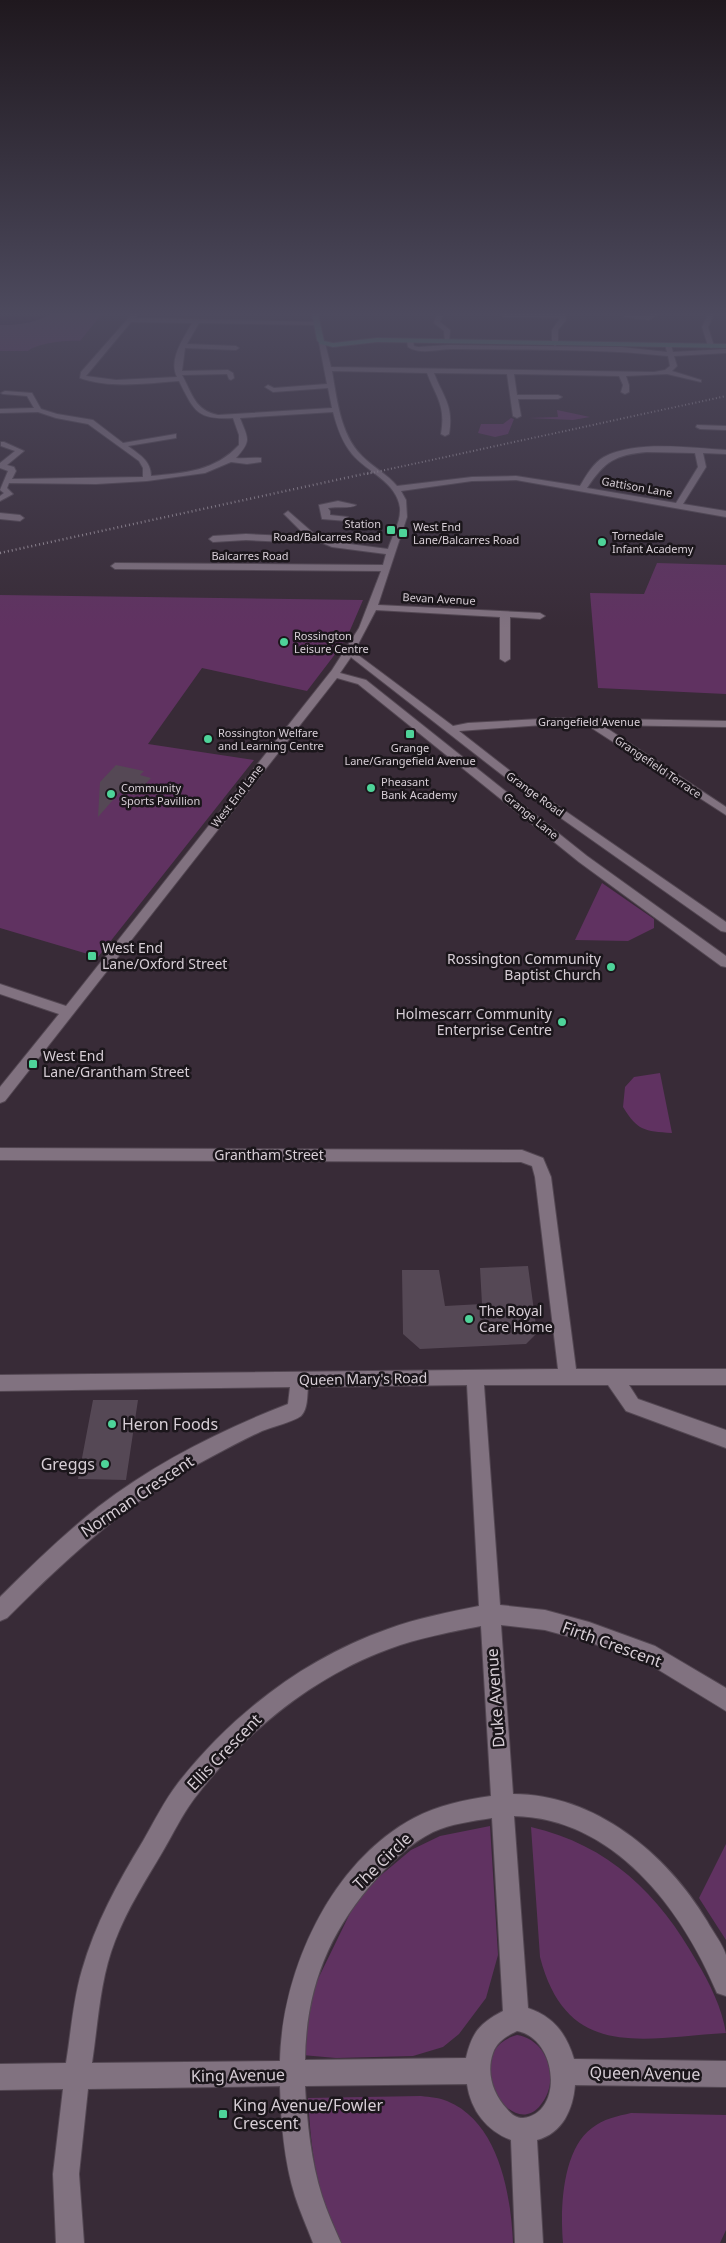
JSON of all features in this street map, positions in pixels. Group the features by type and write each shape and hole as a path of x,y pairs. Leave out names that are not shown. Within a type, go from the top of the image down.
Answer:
{"street":[{"path":"71,419 90,422 124,445 146,463 147,479"},
{"path":"8,480 147,479 195,474 230,460 244,444 237,419"},
{"name":"West End Lane","path":"0,1097 334,674 358,638 386,568 403,517 404,508 396,489 356,455 344,438 338,419"},
{"path":"445,434 448,419"},
{"path":"700,427 719,442"},
{"path":"582,489 604,460 617,454 636,450 699,451 719,442 726,428"},
{"path":"124,445 164,440 173,436"},
{"path":"2,444 11,438"},
{"path":"0,500 9,494 3,488 12,470 1,466 20,451 2,444"},
{"path":"678,506 702,467 699,451"},
{"path":"230,460 247,462 258,460"},
{"name":"Gattison Lane","path":"396,489 472,479 533,480 726,514"},
{"path":"106,490 109,480"},
{"path":"311,520 326,512 322,507 338,503 352,504"},
{"path":"288,514 311,520 345,518"},
{"path":"0,516 20,518"},
{"path":"309,534 311,520"},
{"path":"216,536 288,539 309,534 342,546 391,552"},
{"name":"Balcarres Road","path":"115,566 386,568"},
{"name":"Bevan Avenue","path":"371,607 540,616"},
{"path":"505,615 505,659"},
{"name":"Grange Road","path":"349,654 356,656 528,790 726,928"},
{"name":"Grange Lane","path":"334,674 362,682 583,859 726,963"},
{"name":"Grangefield Avenue","path":"428,735 468,726 519,723 590,721 726,724"},
{"name":"Grangefield Terrace","path":"590,721 726,812"},
{"path":"583,859 608,847"},
{"path":"0,990 69,1012"},
{"name":"Grantham Street","path":"0,1154 522,1156 540,1161 568,1377"},
{"name":"Queen Mary's Road","path":"0,1383 299,1381 475,1377 726,1377"},
{"name":"Duke Avenue","path":"475,1377 516,2018"},
{"path":"613,1377 632,1405 726,1439"},
{"name":"Norman Crescent","path":"0,1611 54,1556 121,1502 202,1452 254,1426 294,1410 298,1404 299,1381"},
{"name":"Firth Crescent","path":"489,1614 545,1620 589,1632 655,1656 726,1700"},
{"name":"Ellis Crescent","path":"70,2243 66,2174 77,2077 93,1974 104,1936 130,1884 185,1792 247,1724 275,1700 341,1659 421,1629 489,1614"},
{"name":"The Circle","path":"327,2243 308,2194 294,2130 292,2074 296,2023 306,1974 325,1929 345,1896 400,1839 424,1824 446,1815 503,1804 532,1804 570,1814 599,1829 633,1851 656,1872 675,1895 715,1959 726,1984"},
{"path":"516,2018 533,2022 544,2029 555,2044 564,2072 564,2090 549,2121 532,2130 512,2129 498,2120 487,2107 480,2090 477,2071 480,2051 486,2036 503,2021 516,2018"},
{"name":"King Avenue","path":"0,2077 477,2071"},
{"name":"Queen Avenue","path":"564,2072 726,2074"},
{"path":"524,2131 529,2243"}],"shaded area":[{"path":"510,419 514,419 508,434 495,437 478,433 481,424 503,424"},
{"path":"543,419 581,419 573,420"},
{"path":"657,563 726,565 726,694 598,688 590,593 644,594"},
{"path":"0,595 363,600 348,635 307,691 202,668 148,744 254,760 98,957 0,928"},
{"path":"602,883 654,919 654,928 628,941 575,940"},
{"path":"660,1073 672,1133 643,1128 633,1121 623,1107 625,1087 634,1077"},
{"path":"490,1826 498,1955 486,1998 459,2034 443,2047 413,2056 336,2058 302,2055 306,2018 317,1981 355,1903 380,1876 411,1850 440,1836"},
{"path":"531,1827 559,1835 584,1846 608,1860 648,1894 682,1937 702,1970 718,2005 726,2033 637,2039 612,2036 589,2028 569,2013 552,1990 540,1957"},
{"path":"726,1844 726,1940 699,1898"},
{"path":"517,2035 525,2037 538,2046 547,2059 550,2074 548,2093 545,2099 539,2107 526,2114 514,2112 503,2103 494,2089 490,2073 491,2057 500,2044"},
{"path":"421,2096 447,2101 465,2111 479,2125 499,2162 509,2204 513,2243 341,2243 320,2191 313,2154 308,2098"},
{"path":"631,2113 726,2115 726,2230 720,2243 563,2243 563,2197 565,2181 574,2150 582,2138 596,2125 611,2118"}],"building":[{"name":"Community Sports Pavillion","path":"116,765 144,771 140,775 151,778 135,795 120,792 98,817 100,782"},
{"name":"The Royal Care Home","path":"528,1266 537,1333 526,1344 420,1349 403,1334 402,1270 439,1270 445,1306 482,1304 480,1268"},
{"name":"Heron Foods","path":"93,1400 138,1400 126,1480 78,1479"}],"railway":[{"path":"367,474 622,419"},
{"path":"0,553 373,472"}],"place":[{"name":"Station Road/Balcarres Road","path":"391,530"},
{"name":"West End Lane/Balcarres Road","path":"403,533"},
{"name":"Tornedale Infant Academy","path":"602,542"},
{"name":"Rossington Leisure Centre","path":"284,642"},
{"name":"Grange Lane/Grangefield Avenue","path":"410,734"},
{"name":"Rossington Welfare and Learning Centre","path":"208,739"},
{"name":"Pheasant Bank Academy","path":"371,788"},
{"name":"Community Sports Pavillion","path":"111,794"},
{"name":"West End Lane/Oxford Street","path":"92,956"},
{"name":"Rossington Community Baptist Church","path":"611,967"},
{"name":"Holmescarr Community Enterprise Centre","path":"562,1022"},
{"name":"West End Lane/Grantham Street","path":"33,1064"},
{"name":"The Royal Care Home","path":"469,1319"},
{"name":"Heron Foods","path":"112,1424"},
{"name":"Greggs","path":"105,1464"},
{"name":"King Avenue/Fowler Crescent","path":"223,2114"}]}
